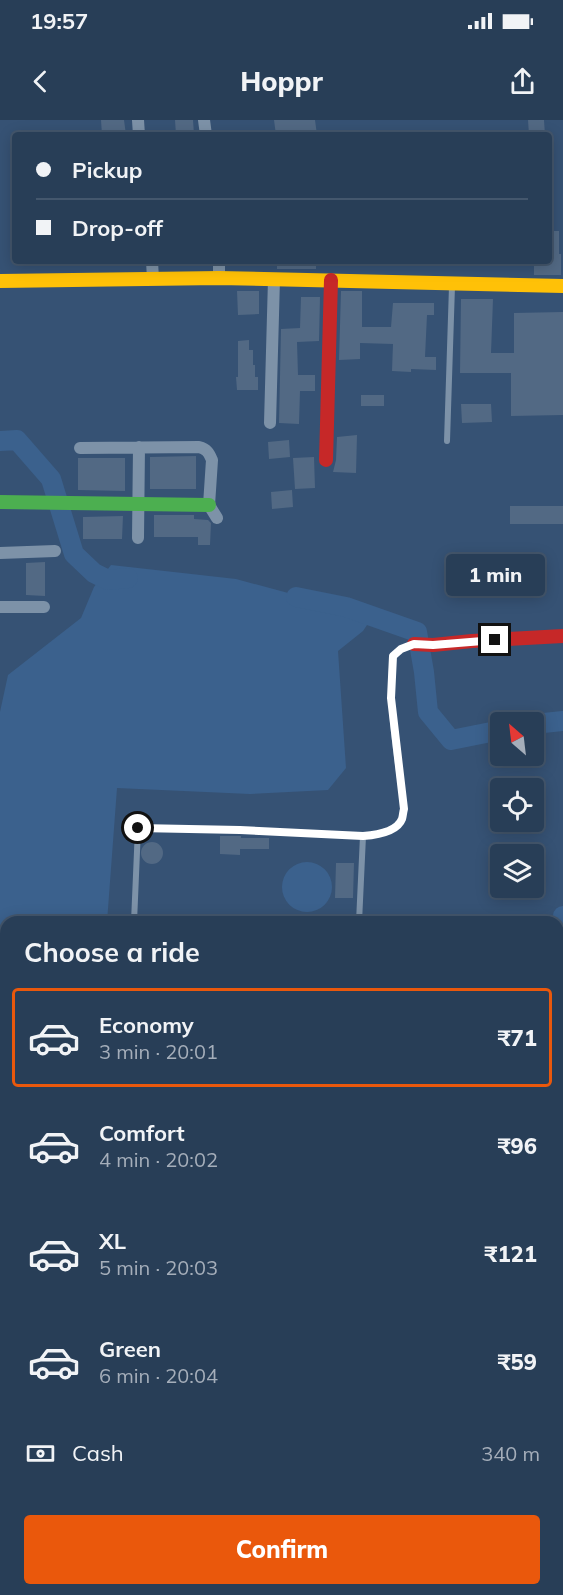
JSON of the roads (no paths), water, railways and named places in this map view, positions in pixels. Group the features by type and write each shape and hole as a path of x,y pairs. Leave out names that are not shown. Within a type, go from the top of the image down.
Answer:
{"street":[{"path":"152,264 153,279"},
{"path":"219,264 219,278"},
{"path":"0,281 219,278 563,286"},
{"path":"270,423 274,279"},
{"path":"326,460 331,280"},
{"path":"138,538 139,447"},
{"path":"80,448 199,447 205,449 212,460 209,505 217,518"},
{"path":"0,502 209,505"},
{"path":"0,553 55,551"},
{"path":"0,607 44,607"},
{"path":"414,644 433,645 563,636"}],"lane":[{"path":"447,441 452,283"},
{"path":"134,916 138,828 363,836 383,833 396,826 402,820 404,809 391,698 392,666 393,656 401,649 414,644"},
{"path":"359,916 363,836"}],"water":[{"path":"111,565 236,579 373,616 363,631 338,651 346,768 328,790 250,794 117,788 107,916 0,916 0,712 8,675 81,618 94,587"},
{"path":"302,862 312,862 325,869 332,882 332,892 325,905 312,912 302,912 293,908 286,901 282,892 282,882 286,873 293,866"}],"waterway":[{"path":"0,441 17,440 51,479 74,554 94,573 108,580 128,578"},
{"path":"296,597 346,607 417,632 428,712 451,740 490,732"},
{"path":"544,723 563,721"}]}
